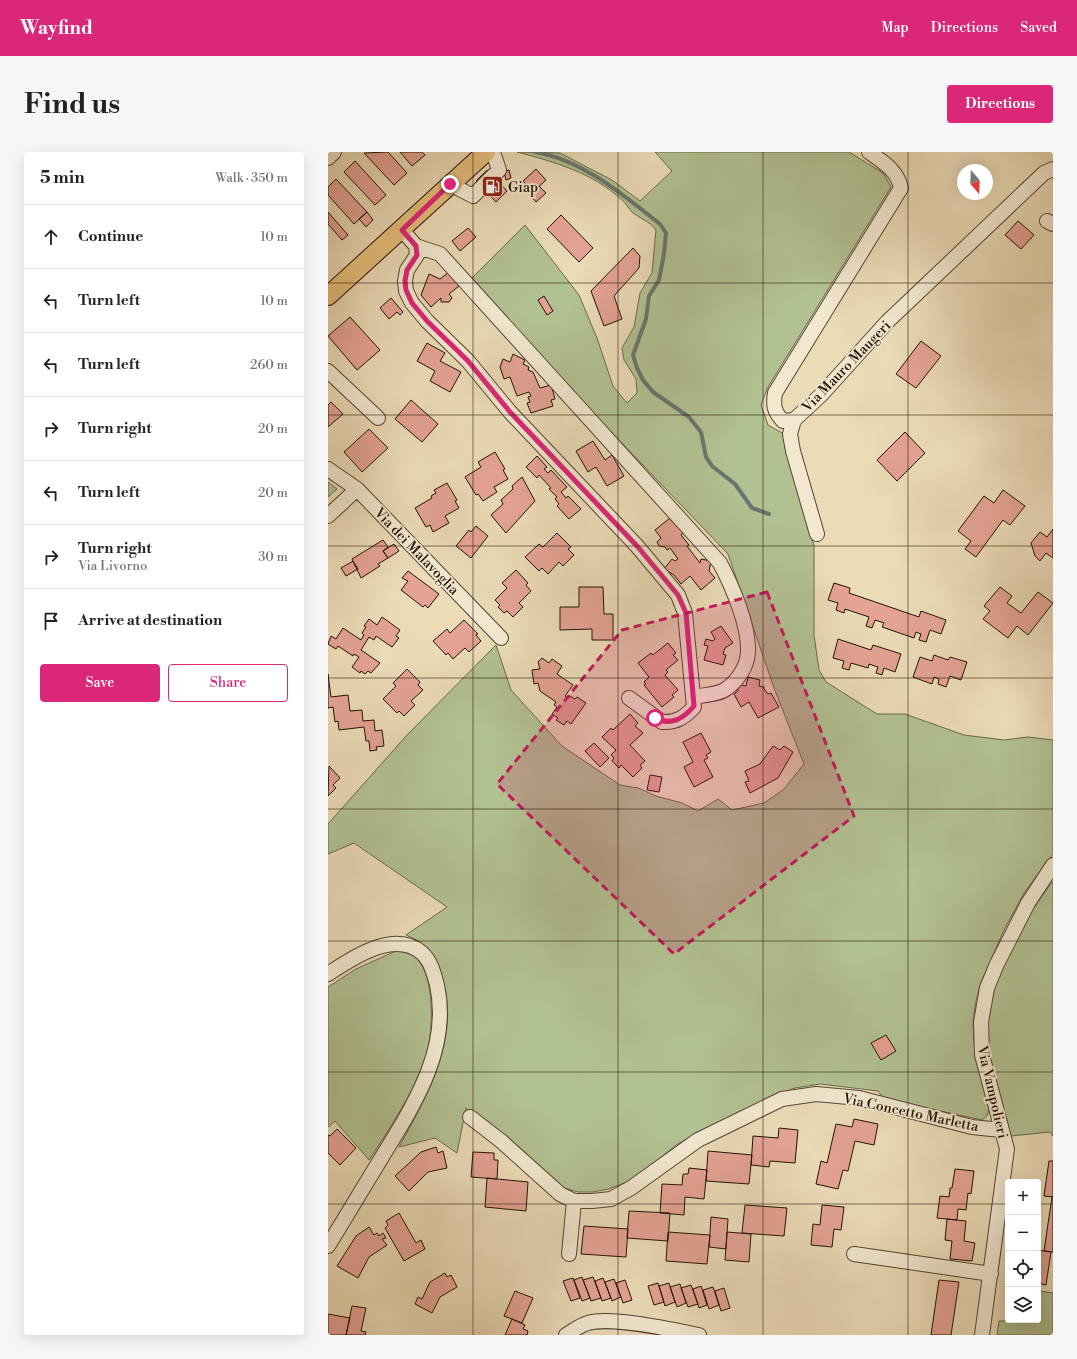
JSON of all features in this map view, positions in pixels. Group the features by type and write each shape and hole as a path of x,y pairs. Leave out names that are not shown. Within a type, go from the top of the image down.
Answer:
{"main road":[{"path":"328,296 486,152"}],"street":[{"path":"328,158 334,152"},
{"path":"450,184 473,196 499,170 493,152"},
{"name":"Via Mauro Maugeri","path":"869,152 887,165 898,177 901,188 775,393 773,404 777,414 783,421 794,420 821,395 888,322 1044,173 1053,169"},
{"path":"402,230 416,246 440,254 720,563 727,576 744,625 748,651 745,667 735,681 725,690 693,697"},
{"path":"416,246 417,255 407,270 405,281 406,290 412,303 427,321 468,361 510,412 637,546 678,595 686,613 694,706 686,715 677,721 662,722 629,698"},
{"path":"328,371 378,418"},
{"path":"794,420 790,434 793,451 817,534"},
{"name":"Via dei Malavoglia","path":"328,470 357,489 501,638"},
{"path":"328,516 357,489"},
{"name":"Via Vampolieri","path":"982,1335 1007,1149 982,1054 981,1022 984,997 1010,934 1053,865"},
{"path":"328,974 359,954 401,943 416,948 426,957 434,974 439,996 439,1023 434,1056 423,1086 328,1246"},
{"name":"Via Concetto Marletta","path":"574,1201 611,1199 631,1188 698,1140 782,1099 816,1094 859,1098 972,1127 1001,1130"},
{"path":"470,1117 501,1141 560,1194 574,1201 569,1254"},
{"path":"854,1254 991,1274"},
{"path":"566,1335 589,1323 617,1322 672,1329 699,1335"}],"highlighted area":[{"path":"767,592 854,816 674,954 497,784 622,630"}],"green space":[{"path":"517,152 560,153 612,180 640,201 672,171 655,152 849,152 883,173 891,187 768,387 761,405 768,425 784,434 814,546 814,635 819,670 826,682 877,714 905,714 964,735 1004,740 1028,737 1053,740 1053,854 1024,893 1004,930 981,982 976,1001 973,1021 974,1042 989,1109 987,1116 982,1120 884,1099 878,1091 820,1084 795,1088 770,1097 704,1129 676,1145 641,1174 629,1181 609,1189 593,1192 578,1192 561,1187 515,1145 466,1108 457,1153 435,1138 399,1147 430,1088 444,1046 447,1024 447,1002 438,964 426,947 406,935 447,907 354,843 328,854 328,824 407,735 496,645 511,690 562,746 620,785 638,788 656,796 682,803 698,811 718,799 732,810 764,803 783,790 804,764 774,688 728,554 596,416 470,280 525,225 579,295 597,338 613,386 627,403 637,393 636,379 624,360 622,348 634,327 640,293 652,273 656,230 651,224 632,212 623,201 611,191 599,183 559,164"},
{"path":"328,482 337,489 328,497"},
{"path":"1053,881 1053,1136 1050,1132 1011,1136 988,1051 987,1028 990,1005 996,983 1015,939 1027,918"},
{"path":"396,951 408,953 414,956 421,965 426,976 430,990 431,1004 430,1034 425,1058 414,1085 385,1136 369,1160 335,1121 328,1127 328,987 356,969"},
{"path":"1041,1291 1053,1293 1053,1335 997,1335 999,1321 1005,1321 1005,1323 1041,1323"}],"building":[{"path":"388,152 407,173 394,185 364,153"},
{"path":"400,152 422,152 425,155 412,166"},
{"path":"355,161 386,195 375,205 344,172"},
{"path":"536,169 546,180 533,192 523,181"},
{"path":"487,170 507,191 496,202 476,181"},
{"path":"509,170 511,178 506,180 504,172"},
{"path":"336,179 367,212 354,224 328,195 328,187"},
{"path":"539,186 546,193 536,202 530,195"},
{"path":"328,212 348,235 342,240 328,224"},
{"path":"367,212 373,220 366,227 359,219"},
{"path":"561,215 593,248 579,262 547,229"},
{"path":"1018,221 1034,235 1021,249 1005,235"},
{"path":"468,228 476,237 460,251 452,241"},
{"path":"633,248 640,256 639,268 614,296 622,319 604,326 591,291"},
{"path":"449,272 459,286 449,294 452,298 449,302 441,302 441,298 431,307 421,295 429,274 440,279"},
{"path":"544,296 553,311 547,315 538,300"},
{"path":"391,298 403,312 400,315 397,312 389,319 380,308"},
{"path":"350,317 380,350 357,370 328,336"},
{"path":"921,341 941,356 916,388 896,374"},
{"path":"427,343 445,353 440,361 461,372 450,392 430,381 435,371 417,361"},
{"path":"513,354 525,360 523,364 529,367 528,370 533,372 540,388 551,385 555,399 551,400 553,406 531,413 527,403 530,402 528,397 531,396 529,392 517,396 510,377 504,379 500,367 503,359 510,362"},
{"path":"411,400 438,424 422,442 395,419"},
{"path":"331,402 343,414 328,427 328,405"},
{"path":"369,429 388,448 362,472 344,452"},
{"path":"905,432 925,453 897,481 877,460"},
{"path":"593,441 605,460 612,455 624,476 607,486 596,467 588,472 576,451"},
{"path":"495,452 505,469 503,470 508,479 494,487 497,492 483,501 478,494 476,495 465,477 481,467 478,462"},
{"path":"537,456 547,467 544,469 548,473 551,470 567,487 561,492 566,498 568,496 581,509 569,519 557,506 559,504 555,499 557,497 549,489 551,488 539,475 537,478 526,467"},
{"path":"522,477 535,501 506,533 491,515 503,504 501,500 513,489 512,486"},
{"path":"447,483 457,500 455,501 459,508 445,516 449,523 433,532 430,525 426,527 415,508 432,498 431,496 436,493 434,490"},
{"path":"1003,490 1025,506 1010,525 1003,520 976,557 965,549 971,541 958,531 984,496 994,503"},
{"path":"670,518 683,533 681,535 689,545 687,546 700,563 701,559 711,561 709,571 715,578 701,590 690,576 681,584 674,575 664,569 672,559 675,561 678,559 670,548 667,550 665,547 659,546 657,542 661,538 655,530"},
{"path":"476,526 488,536 471,558 456,546 469,530 471,532"},
{"path":"1053,529 1053,558 1046,553 1040,561 1035,556 1031,543 1040,532 1047,537"},
{"path":"557,533 571,547 568,549 574,555 563,566 559,562 548,574 542,568 539,571 525,557 539,544 543,547"},
{"path":"383,540 388,547 383,551 388,558 378,564 380,566 361,578 352,559"},
{"path":"394,544 399,551 388,558 383,551"},
{"path":"353,561 358,569 346,576 341,568"},
{"path":"516,570 528,583 526,585 531,591 519,603 523,607 513,617 507,611 504,613 498,607 500,605 495,600 507,588 502,583"},
{"path":"408,571 439,594 428,608 425,605 423,607 401,590 408,581 402,578"},
{"path":"834,583 850,588 849,593 919,617 921,611 946,620 941,634 930,630 926,642 919,640 921,634 916,632 914,638 882,627 884,623 875,620 872,628 866,626 869,617 845,609 844,613 836,610 838,603 828,600"},
{"path":"579,587 603,587 604,614 613,614 613,640 592,640 592,629 560,630 560,607 579,607"},
{"path":"1000,587 1012,596 1007,603 1021,613 1038,592 1053,603 1028,635 1017,626 1008,638 983,619 990,611 984,606"},
{"path":"382,617 400,630 396,636 399,638 392,647 376,636 374,640 369,637 361,650 380,663 371,673 368,671 365,674 361,671 360,673 352,667 359,657 354,654 353,656 338,646 336,649 328,644 331,636 336,639 343,628 361,640 364,635 362,633 366,627 364,626 369,619 377,625"},
{"path":"464,620 478,634 476,635 481,641 469,652 465,648 453,659 448,653 446,655 433,641 447,629 450,633"},
{"path":"721,626 733,643 725,648 723,654 726,655 723,665 704,660 708,646 704,645 706,639 713,641 715,639 711,632"},
{"path":"838,639 871,650 873,645 901,654 895,672 884,668 882,675 876,673 878,667 869,664 868,668 851,663 849,670 842,668 844,661 833,658"},
{"path":"668,643 676,653 673,655 678,660 666,670 668,672 665,675 678,690 672,695 674,697 662,707 644,685 646,684 644,682 649,677 638,663 651,653 653,655"},
{"path":"934,655 948,660 950,657 967,662 961,680 950,676 946,687 938,684 939,679 934,677 932,684 913,677 920,657 932,661"},
{"path":"542,658 549,663 552,659 562,666 557,674 573,685 565,696 569,698 570,696 575,699 577,697 586,703 571,724 567,721 564,725 556,720 558,718 552,714 557,707 554,705 556,702 540,691 538,683 534,684 532,670 540,669 538,662"},
{"path":"407,669 420,682 418,685 423,690 411,701 415,705 404,716 399,711 397,713 383,699 396,686 393,683"},
{"path":"328,674 331,697 348,695 350,711 362,710 363,721 374,720 375,731 382,730 384,746 376,747 377,750 370,751 369,741 366,741 364,727 339,730 338,721 335,722 333,707 328,708"},
{"path":"748,677 760,680 759,686 764,687 768,694 771,693 779,707 758,718 749,702 741,707 734,694 738,691 737,684 746,686"},
{"path":"630,714 638,723 635,726 643,733 630,745 645,761 640,765 642,768 633,777 621,765 619,768 612,761 614,758 611,755 616,750 602,737 611,728 613,730"},
{"path":"701,733 711,752 706,755 708,758 704,760 713,777 694,787 684,767 693,762 683,742"},
{"path":"594,743 609,758 600,767 585,751"},
{"path":"773,746 780,750 784,746 793,752 778,778 750,793 745,782 749,781 745,771 760,764"},
{"path":"329,766 340,778 333,785 336,788 328,796"},
{"path":"650,775 662,777 659,792 647,790"},
{"path":"886,1035 896,1051 881,1060 871,1043"},
{"path":"854,1119 878,1124 874,1145 855,1141 848,1171 843,1170 838,1189 816,1184 821,1161 827,1163 836,1124 852,1127"},
{"path":"779,1128 798,1130 795,1163 770,1161 769,1167 751,1165 753,1136 778,1138"},
{"path":"337,1129 356,1148 340,1165 328,1153 328,1135 330,1136"},
{"path":"436,1147 438,1153 443,1151 447,1168 428,1172 409,1191 395,1176 421,1152"},
{"path":"708,1151 752,1155 749,1184 706,1181"},
{"path":"473,1152 494,1153 494,1160 498,1160 497,1179 471,1177"},
{"path":"1049,1161 1053,1161 1053,1197 1044,1196"},
{"path":"689,1168 707,1170 704,1199 685,1197 684,1215 660,1213 662,1184 682,1185 683,1174 688,1174"},
{"path":"955,1169 974,1171 971,1194 968,1193 966,1210 958,1209 957,1220 937,1218 940,1196 949,1197"},
{"path":"487,1178 528,1182 526,1211 485,1207"},
{"path":"1053,1197 1053,1252 1044,1251"},
{"path":"745,1205 787,1208 784,1236 742,1233"},
{"path":"822,1205 844,1207 841,1230 834,1229 832,1247 811,1245 813,1224 820,1225"},
{"path":"629,1211 670,1213 668,1241 627,1238"},
{"path":"399,1213 416,1243 421,1240 425,1249 404,1261 385,1228 388,1225 386,1221"},
{"path":"711,1217 728,1219 726,1249 709,1247"},
{"path":"947,1219 966,1221 964,1241 975,1243 972,1261 950,1259 952,1241 945,1240"},
{"path":"584,1226 628,1229 626,1257 581,1254"},
{"path":"369,1227 374,1235 377,1233 379,1236 383,1233 386,1238 382,1239 387,1245 369,1257 358,1278 337,1266 356,1236"},
{"path":"668,1232 710,1235 707,1264 666,1261"},
{"path":"727,1232 751,1234 749,1262 725,1260"},
{"path":"1041,1250 1051,1252 1046,1285 1041,1284"},
{"path":"445,1273 447,1277 451,1275 457,1287 440,1297 432,1313 415,1304 418,1297 422,1299 430,1282"},
{"path":"582,1277 590,1298 582,1301 574,1280"},
{"path":"593,1277 601,1298 591,1301 583,1280"},
{"path":"573,1278 580,1298 571,1301 563,1281"},
{"path":"603,1278 611,1298 602,1301 595,1281"},
{"path":"614,1279 621,1297 612,1301 605,1282"},
{"path":"625,1280 632,1300 623,1303 616,1283"},
{"path":"939,1280 959,1282 951,1335 931,1335"},
{"path":"658,1283 664,1302 654,1305 648,1286"},
{"path":"669,1283 675,1302 665,1306 659,1286"},
{"path":"680,1284 686,1303 677,1307 670,1287"},
{"path":"691,1285 698,1304 688,1307 681,1288"},
{"path":"701,1286 707,1305 699,1308 693,1289"},
{"path":"713,1287 719,1305 709,1309 703,1290"},
{"path":"724,1288 730,1308 721,1311 715,1291"},
{"path":"515,1291 533,1298 522,1323 504,1316"},
{"path":"352,1306 366,1308 361,1331 366,1332 365,1335 346,1335"},
{"path":"328,1314 350,1318 346,1335 328,1335"},
{"path":"512,1319 525,1325 523,1329 528,1331 527,1335 505,1335"}],"waterway":[{"path":"535,152 553,156 570,163 602,180 660,224 666,233 659,280 649,296 646,319 633,355 637,368 643,380 653,392 689,417 701,432 706,457 712,466 735,484 752,508 769,514"}],"place":[{"name":"Giap","path":"492,187"}],"route":[{"path":"450,184 402,230 416,246 417,255 407,270 405,281 406,290 412,303 427,321 468,361 510,412 637,546 678,595 686,613 694,706 686,715 677,721 662,722 655,718"}]}
